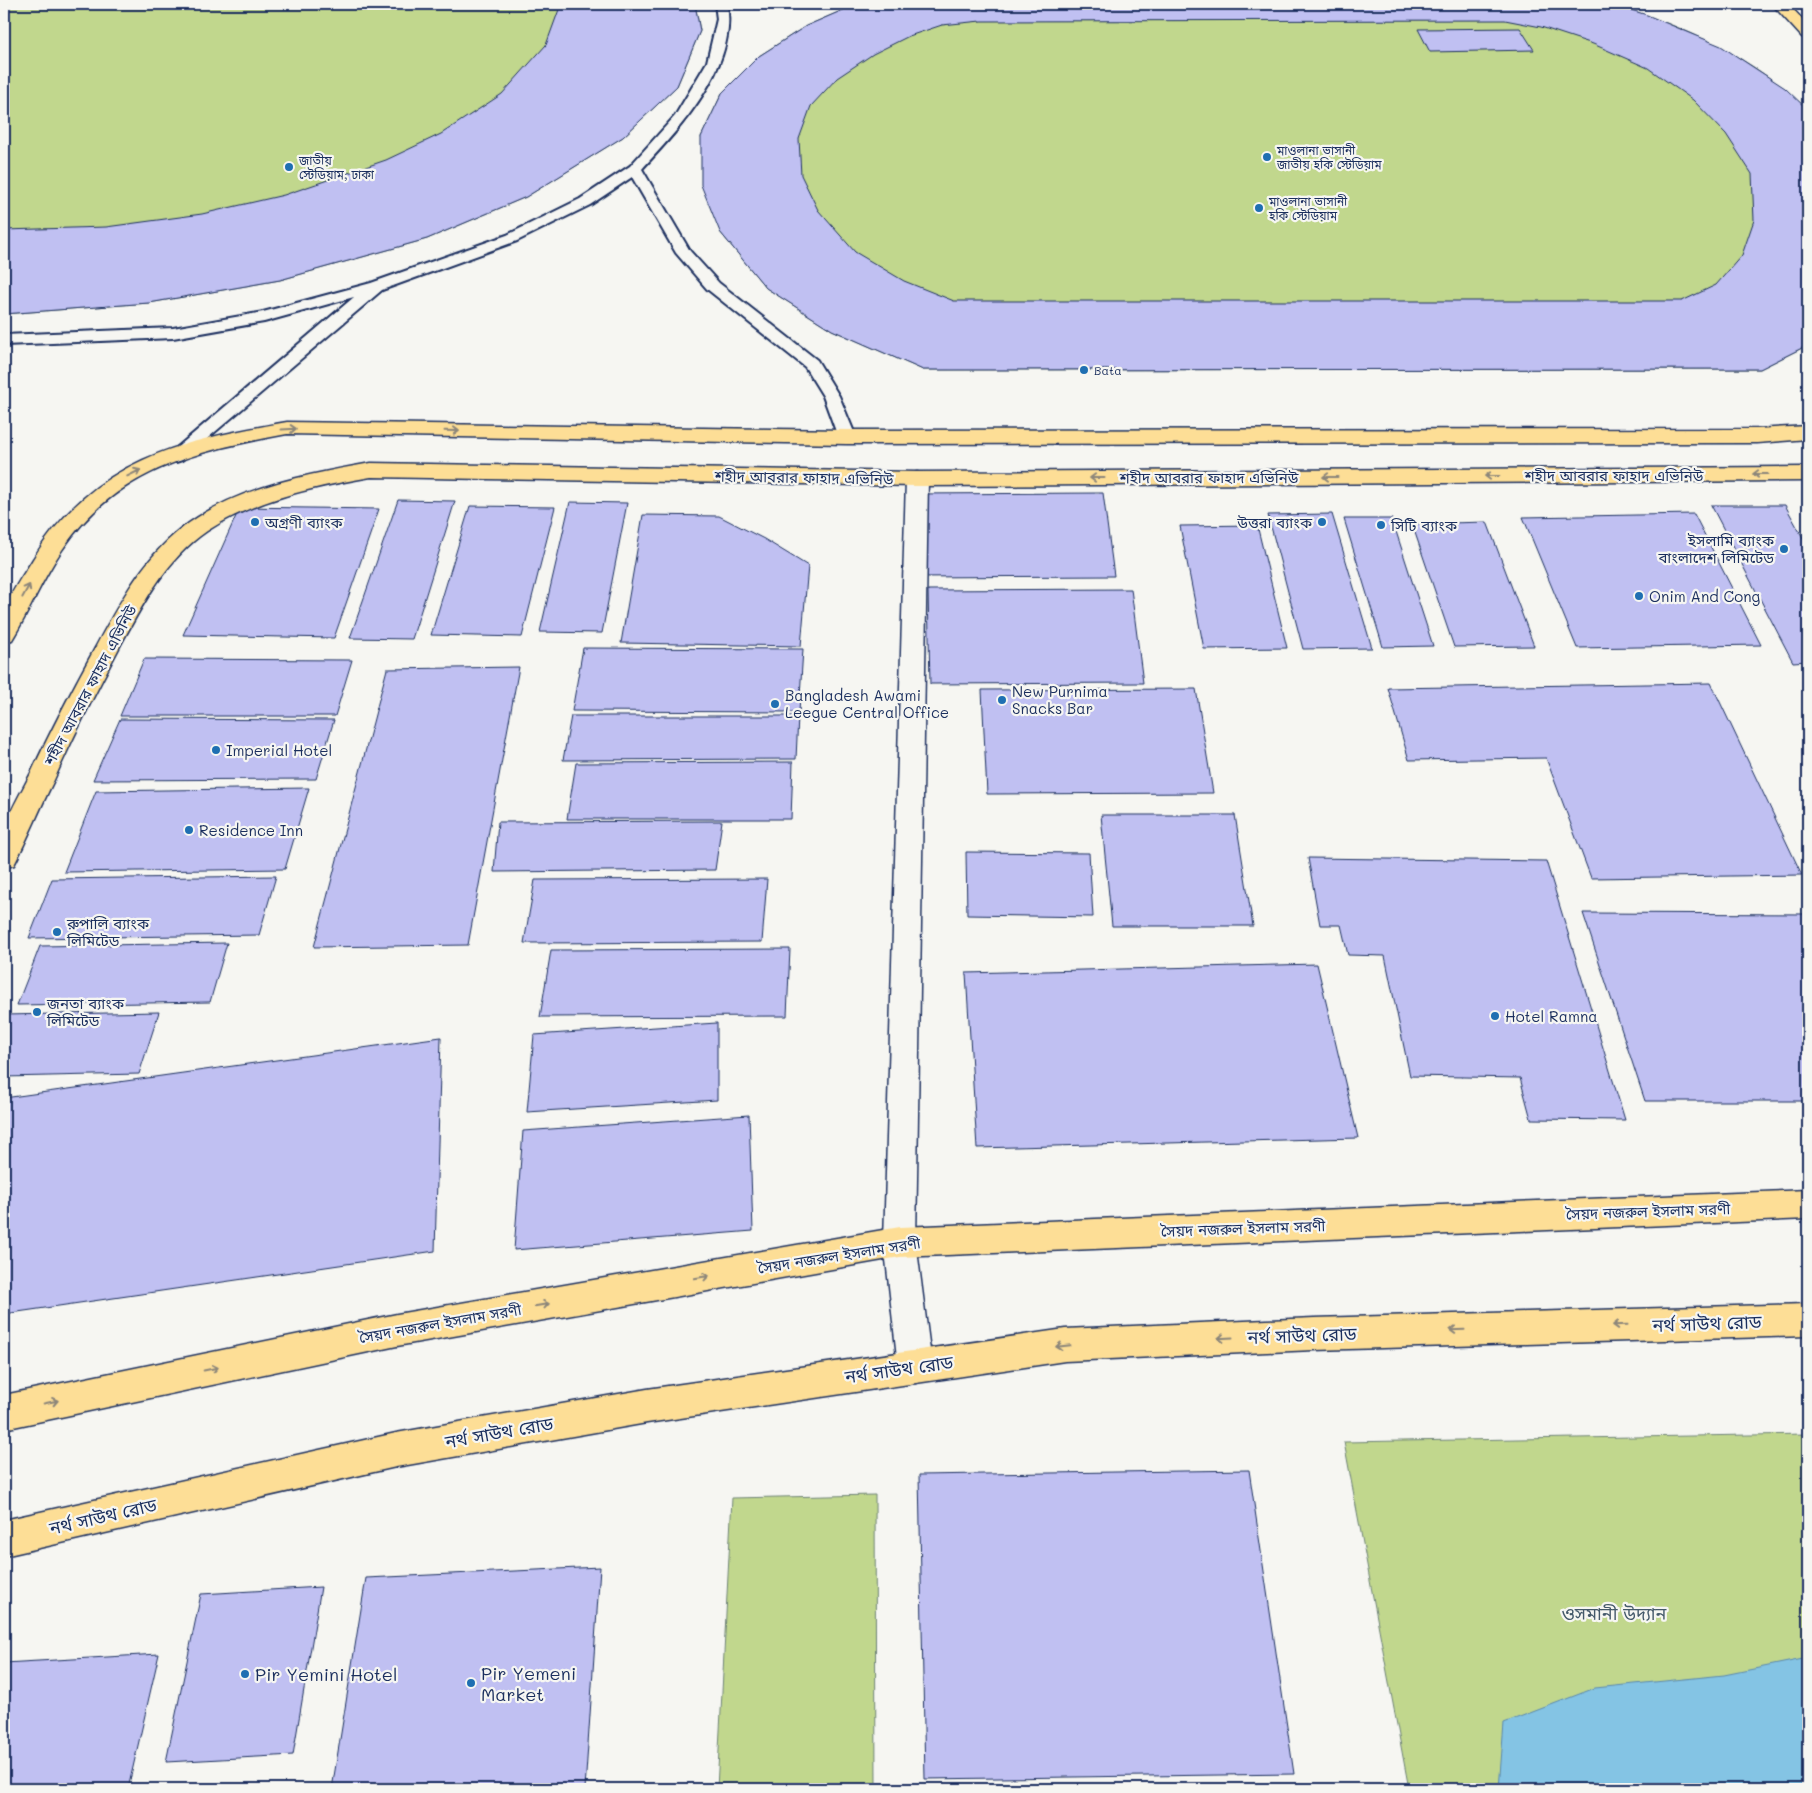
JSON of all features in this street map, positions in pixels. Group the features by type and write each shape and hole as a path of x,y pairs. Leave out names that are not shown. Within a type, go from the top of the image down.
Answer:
{"main road":[{"path":"1780,4 1808,34"},
{"path":"4,634 36,573 70,524 97,496 125,477 176,456 247,435 287,428 847,437 1757,436 1808,432"},
{"name":"শহীদ আবরার ফাহাদ এভিনিউ","path":"4,858 90,679 120,623 153,571 180,541 232,508 296,486 330,477 371,470 917,479 1808,474"},
{"name":"সৈয়দ নজরুল ইসলাম সরণী","path":"4,1412 397,1330 900,1242 1808,1204"},
{"name":"নর্থ সাউথ রোড","path":"4,1538 396,1450 647,1406 1065,1345 1314,1334 1808,1320"}],"street":[{"path":"915,1366 900,1242 917,479"}],"lane":[{"path":"4,340 173,333 264,317 376,287 512,238 585,202 635,170 681,118 714,62 723,19 721,4"},
{"path":"635,170 684,254 713,286 811,364 831,396 847,437"},
{"path":"176,456 376,287"}],"green space":[{"name":"জাতীয় স্টেডিয়াম, ঢাকা","path":"4,4 695,4 700,31 677,86 623,137 526,197 427,239 280,280 149,303 4,314"},
{"name":"মাওলানা ভাসানী হকি স্টেডিয়াম","path":"857,4 1612,4 1639,13 1692,33 1716,45 1764,74 1808,110 1808,345 1760,369 923,370 832,330 766,288 720,232 701,137 722,93 759,56 806,26"},
{"name":"ওসমানী উদ্যান","path":"1808,1434 1808,1789 1409,1789 1344,1442"},
{"path":"875,1495 876,1789 717,1789 732,1498"}],"water":[{"path":"1808,1658 1808,1789 1499,1789 1504,1723 1595,1688 1724,1675"}],"building":[{"path":"561,4 695,4 700,31 677,86 623,137 526,197 427,239 280,280 149,303 4,314 4,230 106,227 202,214 284,195 386,160 441,134 502,94 546,45"},
{"path":"857,4 1612,4 1647,15 1721,46 1785,88 1808,110 1808,345 1760,369 923,370 832,330 766,288 720,232 701,185 701,137 722,93 759,56 806,26","holes":["1505,20 1541,27 1593,44 1648,68 1693,100 1726,134 1752,174 1754,220 1742,255 1716,285 1682,301 954,301 904,281 855,252 818,210 801,175 799,139 811,106 837,78 873,54 909,36 942,25 981,21"]},
{"path":"1520,28 1534,50 1430,52 1418,29"},
{"path":"1103,493 1114,576 913,577 912,494"},
{"path":"398,500 455,501 412,639 350,638"},
{"path":"570,502 627,503 602,633 540,632"},
{"path":"1711,505 1785,505 1808,547 1808,661 1793,662"},
{"path":"470,506 555,507 522,637 431,635"},
{"path":"240,507 379,509 334,638 183,635"},
{"path":"1332,514 1372,648 1303,649 1268,515"},
{"path":"1694,514 1761,645 1577,648 1523,517"},
{"path":"643,515 719,516 764,539 808,566 801,646 621,643"},
{"path":"1344,519 1392,519 1433,646 1383,647"},
{"path":"1487,522 1534,646 1454,647 1412,524"},
{"path":"1257,525 1287,648 1204,649 1180,526"},
{"path":"1131,589 1143,683 930,684 928,590"},
{"path":"583,648 803,649 799,712 572,711"},
{"name":"Imperial Hotel","path":"144,659 352,660 335,716 120,716"},
{"path":"519,667 468,945 314,947 387,669"},
{"path":"1711,683 1802,875 1591,878 1546,758 1409,760 1388,688"},
{"path":"1196,689 1213,793 987,794 982,690"},
{"path":"571,716 798,716 796,759 563,760"},
{"name":"Imperial Hotel","path":"120,719 334,720 316,779 93,780"},
{"path":"793,762 791,819 567,819 576,763"},
{"name":"Residence Inn","path":"309,788 285,869 64,872 96,791"},
{"path":"1101,815 1235,815 1253,926 1112,926"},
{"path":"722,821 715,870 494,872 498,822"},
{"path":"966,852 1089,853 1093,917 967,915"},
{"name":"Hotel Ramna","path":"1308,858 1546,861 1625,1120 1531,1119 1520,1078 1410,1076 1385,956 1348,955 1341,925 1320,925"},
{"path":"276,876 259,935 29,938 52,879"},
{"path":"767,879 762,942 524,943 535,880"},
{"path":"1583,913 1808,914 1808,1101 1645,1101"},
{"path":"227,943 210,1002 17,1005 40,946"},
{"path":"790,949 787,1016 540,1017 551,950"},
{"path":"1317,964 1358,1138 977,1148 966,973"},
{"path":"159,1012 139,1074 4,1077 4,1015"},
{"path":"717,1023 717,1100 527,1112 534,1035"},
{"path":"441,1037 435,1251 4,1314 4,1098"},
{"path":"749,1115 753,1231 514,1250 523,1131"},
{"path":"1249,1470 1294,1774 925,1779 919,1475"},
{"name":"Pir Yemeni Market","path":"600,1567 585,1789 332,1789 366,1578"},
{"name":"Pir Yemini Hotel","path":"321,1587 293,1755 166,1762 201,1594"},
{"path":"159,1654 128,1789 4,1789 4,1663"}],"place":[{"name":"মাওলানা ভাসানী জাতীয় হকি স্টেডিয়াম","path":"1267,157"},
{"name":"জাতীয় স্টেডিয়াম, ঢাকা","path":"289,167"},
{"name":"মাওলানা ভাসানী হকি স্টেডিয়াম","path":"1259,208"},
{"name":"Bata","path":"1084,370"},
{"name":"অগ্রণী ব্যাংক","path":"255,522"},
{"name":"উত্তরা ব্যাংক","path":"1322,522"},
{"name":"সিটি ব্যাংক","path":"1381,525"},
{"name":"ইসলামি ব্যাংক বাংলাদেশ লিমিটেড","path":"1784,549"},
{"name":"Onim And Cong","path":"1639,596"},
{"name":"New Purnima Snacks Bar","path":"1002,700"},
{"name":"Bangladesh Awami Leegue Central Office","path":"775,704"},
{"name":"Imperial Hotel","path":"216,750"},
{"name":"Residence Inn","path":"189,830"},
{"name":"রুপালি ব্যাংক লিমিটেড","path":"57,932"},
{"name":"জনতা ব্যাংক লিমিটেড","path":"37,1012"},
{"name":"Hotel Ramna","path":"1495,1016"},
{"name":"Pir Yemini Hotel","path":"245,1674"},
{"name":"Pir Yemeni Market","path":"471,1683"}]}
